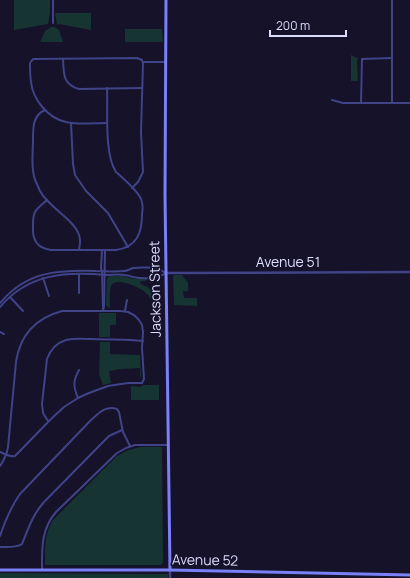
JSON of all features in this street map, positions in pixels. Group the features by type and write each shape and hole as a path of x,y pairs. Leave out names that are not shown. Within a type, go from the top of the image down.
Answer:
{"main road":[{"name":"Jackson Street","path":"166,0 165,195 170,570"},
{"name":"Avenue 52","path":"0,570 170,570 398,576 410,575"}],"street":[{"path":"53,0 53,24"},
{"path":"392,0 392,103"},
{"path":"107,123 71,123 55,117 45,110 38,102 33,92 30,63 33,59 136,58 143,62 166,62"},
{"path":"362,103 362,59 392,58"},
{"path":"63,59 64,76 73,87 79,89 142,88"},
{"path":"132,188 138,182 143,172 141,132 143,62"},
{"path":"46,200 37,209 34,216 34,236 40,247 47,249 119,250 128,247 139,235 142,219 142,200 139,195 116,172 109,153 107,88"},
{"path":"332,100 343,103 410,103"},
{"path":"45,110 37,116 32,127 33,169 36,182 46,200 78,232 80,242 79,250"},
{"path":"71,123 75,175 86,191 108,213 128,247"},
{"path":"102,250 101,268 103,273"},
{"path":"103,311 103,273 105,250"},
{"path":"0,305 27,285 43,278 62,274 103,273 125,271 134,268 149,268 166,273"},
{"path":"0,305 9,293 32,279 44,274 67,271 149,278 166,273"},
{"name":"Avenue 51","path":"166,273 410,272"},
{"path":"79,274 79,293"},
{"path":"43,278 49,296"},
{"path":"10,297 23,311"},
{"path":"125,311 127,300"},
{"path":"0,452 6,455 16,455 48,421 64,407 78,398 108,386 141,383 143,381 143,332 140,322 134,315 125,311 69,310 55,313 43,318 33,326 25,336 17,356 9,443 6,455 0,466"},
{"path":"0,332 4,334"},
{"path":"48,421 43,413 42,404 45,365 46,359 52,350 60,343 69,340 143,341"},
{"path":"78,398 74,389 74,384 79,370"},
{"path":"0,536 8,514 20,494 91,420 103,410 110,407 117,409 119,412 122,430 130,446"},
{"path":"0,547 15,547 22,544 36,510 109,436 122,430"},
{"path":"42,570 43,540 50,519 56,512 121,450 130,446 139,445 168,445"},
{"name":"Jackson Street","path":"170,570 170,578"}],"green space":[{"path":"14,0 50,0 48,24 14,30"},
{"path":"55,13 91,13 91,30 59,24 57,25"},
{"path":"51,27 55,27 59,30 63,42 40,42 45,31"},
{"path":"125,29 162,29 163,42 125,42"},
{"path":"351,55 358,58 358,81 351,81"},
{"path":"174,275 182,275 188,283 188,291 183,291 184,298 197,298 197,306 174,305"},
{"path":"109,276 147,279 145,281 141,281 140,283 149,288 157,304 159,305 155,307 148,295 138,288 127,283 117,282 113,283 111,286 109,308 106,305 107,279"},
{"path":"99,313 116,313 116,325 110,325 110,337 99,337"},
{"path":"100,342 110,342 110,354 140,355 141,376 140,379 140,368 121,369 109,371 111,383 103,385 99,374"},
{"path":"144,385 159,385 159,400 131,400 131,386 140,387"},
{"path":"141,447 162,447 163,562 161,565 45,565 45,547 48,531 53,520 117,456 128,450"},
{"path":"0,573 168,574 168,578 0,578"}]}
